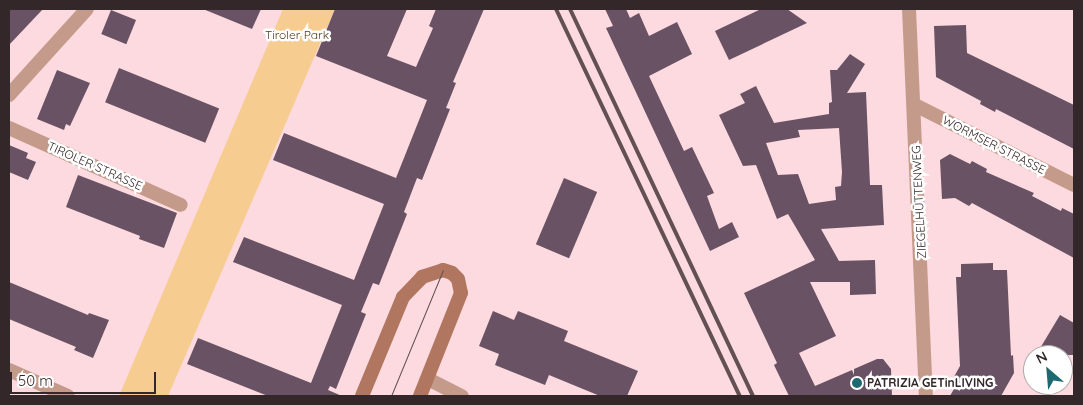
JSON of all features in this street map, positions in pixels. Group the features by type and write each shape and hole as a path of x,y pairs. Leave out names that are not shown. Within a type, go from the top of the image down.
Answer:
{"main road":[{"path":"362,396 403,298 422,276 443,270 452,273 458,279 461,293 420,396"}],"street":[{"path":"9,95 87,9"},
{"name":"ZIEGELHÜTTENWEG","path":"909,9 915,105 926,396"},
{"name":"WORMSER STRASSE","path":"915,105 1074,185"},
{"name":"TIROLER STRASSE","path":"9,128 181,205"},
{"path":"9,370 68,396"},
{"path":"428,379 462,396"}],"green space":[{"name":"Tiroler Park","path":"283,9 335,9 168,396 119,396"}],"building":[{"path":"9,9 43,9 9,45"},
{"path":"203,9 261,9 252,29"},
{"path":"335,9 407,9 387,56 416,67 433,28 429,26 436,9 484,9 453,82 456,83 446,108 450,109 422,180 417,178 404,212 407,214 379,285 373,283 361,312 366,314 336,389 330,386 328,390 342,396 268,396 187,364 198,338 311,383 342,305 233,262 244,237 354,280 384,204 273,160 284,133 396,178 427,100 316,56"},
{"path":"605,9 626,9 630,18 639,13 649,36 677,22 692,54 649,76 684,151 692,147 714,193 707,196 719,229 732,222 739,237 710,251 606,28 613,26"},
{"path":"761,9 787,9 807,23 729,60 715,31"},
{"path":"111,10 136,20 126,44 101,34"},
{"path":"966,25 967,53 1074,105 1074,149 996,109 995,112 980,104 981,101 936,77 934,26"},
{"path":"850,54 865,64 847,93 866,92 870,185 882,185 884,225 821,229 839,261 875,260 876,294 850,295 850,282 810,282 836,336 799,353 815,386 852,370 854,375 854,369 877,359 883,359 891,369 892,396 789,396 774,365 777,363 744,293 815,260 788,214 777,219 756,165 743,166 719,115 745,103 740,94 756,86 774,123 829,114 829,103 832,102 830,70 837,70","holes":["839,128 841,186 835,187 836,200 809,204 798,174 778,175 766,143 800,137 798,130"]},
{"path":"119,68 219,108 205,143 105,102"},
{"path":"57,70 90,83 70,126 66,124 64,130 37,119"},
{"path":"9,145 28,153 26,158 36,162 28,180 9,172"},
{"path":"950,154 970,164 972,161 987,169 986,172 1034,193 1032,196 1061,211 1062,208 1074,214 1074,258 972,203 969,206 955,198 942,199 940,160"},
{"path":"78,175 177,213 164,248 139,239 140,236 66,207"},
{"path":"564,178 597,192 569,258 536,244"},
{"path":"993,263 993,270 1007,270 1011,356 1013,355 1014,373 1001,396 950,396 955,387 950,384 960,366 956,277 961,277 961,264"},
{"path":"9,282 88,315 89,313 109,320 93,358 74,350 76,347 9,319"},
{"path":"493,311 514,320 518,311 568,331 564,341 638,371 627,396 600,396 549,375 545,385 495,365 499,354 479,346"},
{"path":"1060,315 1074,323 1074,355 1073,345 1042,345"}],"tram line":[{"path":"391,396 443,270"}],"railway":[{"path":"556,9 740,396"},
{"path":"570,9 753,396"}],"place":[{"name":"PATRIZIA GETinLIVING","path":"857,383"}]}
